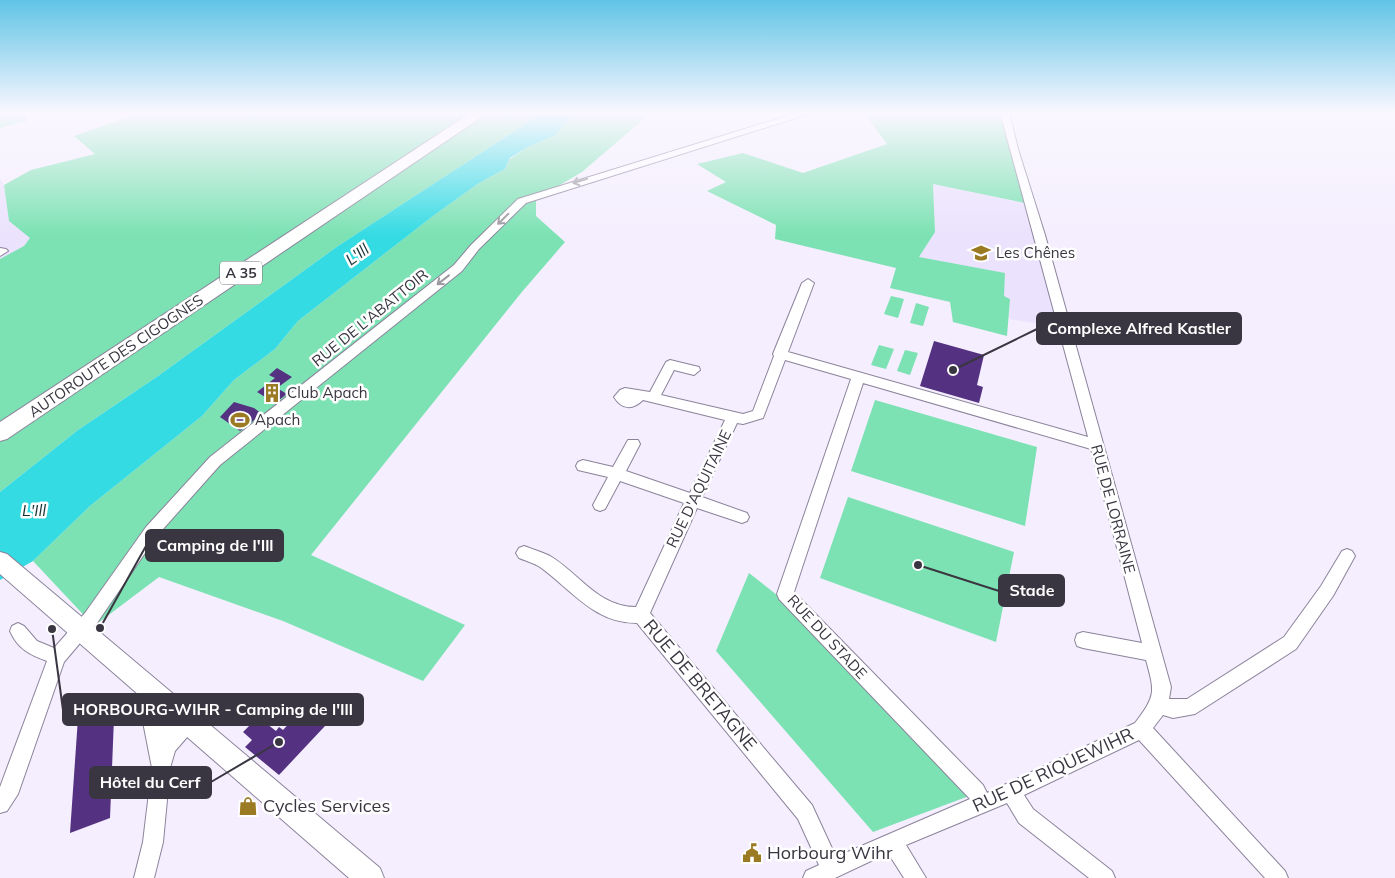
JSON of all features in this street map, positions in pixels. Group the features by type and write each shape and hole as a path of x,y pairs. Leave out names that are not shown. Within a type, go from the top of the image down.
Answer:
{"highway":[{"name":"AUTOROUTE DES CIGOGNES","path":"0,422 407,153"},
{"name":"AUTOROUTE DES CIGOGNES","path":"0,433 420,153"}],"main road":[{"path":"0,561 80,632 184,717 370,878"}],"street":[{"name":"RUE DE L'ABATTOIR","path":"57,657 63,648 80,632 151,532 215,461 458,268 475,246 522,201 534,195 674,153"},
{"name":"RUE DE LORRAINE","path":"1016,153 1075,364 1162,687 1159,705"},
{"path":"808,283 779,354 1096,445"},
{"name":"RUE D'AQUITAINE","path":"642,615 648,595 733,417 744,419 758,414 779,354"},
{"path":"694,370 670,365 647,397 733,417"},
{"name":"RUE DU STADE","path":"858,377 785,594 976,792 983,804"},
{"path":"600,505 634,444"},
{"path":"583,466 618,474 742,517"},
{"name":"RUE DE BRETAGNE","path":"524,553 544,561 602,608 622,615 642,615 805,812 831,870"},
{"path":"1159,705 1173,709 1190,708 1290,643 1327,591 1347,556"},
{"path":"0,804 11,786 57,657 31,647 18,630"},
{"path":"1084,640 1153,653"},
{"path":"144,878 154,842 159,760 145,685"},
{"name":"RUE DE RIQUEWIHR","path":"813,878 892,841 1011,792 1141,729 1159,705"},
{"path":"159,760 184,717"},
{"path":"1141,729 1278,878"},
{"path":"1011,792 1026,816 1106,878"},
{"path":"892,841 916,878"}],"shaded area":[{"path":"0,179 4,185 9,221 31,238 24,246 0,259"},
{"name":"Les Chênes","path":"933,184 1025,203 1059,327 1009,319 1010,299 919,257 935,232"}],"green space":[{"path":"94,153 481,153 338,246 158,376 78,430 0,492 0,259 24,246 30,238 9,221 4,185 31,170 95,154"},
{"path":"519,153 604,153 582,172 536,199 536,216 565,242 521,293 311,555 465,625 423,681 283,621 159,577 94,626 33,561 90,506 202,416 234,380 275,349 298,321 433,216 479,183 505,169 510,159"},
{"path":"743,153 803,173 861,153 1013,153 1025,203 933,184 935,232 919,257 1005,273 1004,296 1010,299 1007,336 953,322 950,302 890,288 896,268 775,239 776,225 707,191 726,182 697,164"},
{"path":"891,296 904,299 898,318 884,314"},
{"path":"916,303 929,307 923,326 910,323"},
{"path":"879,345 894,349 886,369 871,365"},
{"path":"905,350 918,353 910,375 897,371"},
{"path":"875,400 1037,447 1025,526 851,471"},
{"path":"848,497 1014,552 996,642 820,578"},
{"path":"749,573 782,599 969,796 873,832 716,651"}],"water":[{"name":"L'Ill","path":"481,153 518,153 510,158 505,169 479,183 433,216 298,321 275,349 234,380 202,416 90,506 33,561 0,580 0,492 78,430 158,376 338,246"}],"building":[{"path":"934,341 984,355 977,385 983,387 979,403 920,386"},
{"path":"277,368 292,377 277,388 287,394 275,403 257,392 275,378 269,375"},
{"name":"Apach","path":"234,402 254,408 262,414 240,431 220,417"},
{"path":"332,706 340,710 279,775 245,747 252,740 243,732 258,717 276,731 279,727 283,730 295,717 306,725 318,713 324,717"},
{"path":"107,708 107,720 114,718 110,818 70,833 78,718"}],"place":[{"name":"Les Chênes","path":"981,253"},
{"name":"Complexe Alfred Kastler","path":"953,370"},
{"name":"Club Apach","path":"272,393"},
{"name":"Apach","path":"240,420"},
{"name":"Stade","path":"918,565"},
{"name":"Camping de l'Ill","path":"100,628"},
{"name":"HORBOURG-WIHR - Camping de l'Ill","path":"52,629"},
{"name":"Hôtel du Cerf","path":"279,742"},
{"name":"Cycles Services","path":"248,806"},
{"name":"Horbourg Wihr","path":"752,853"}]}
